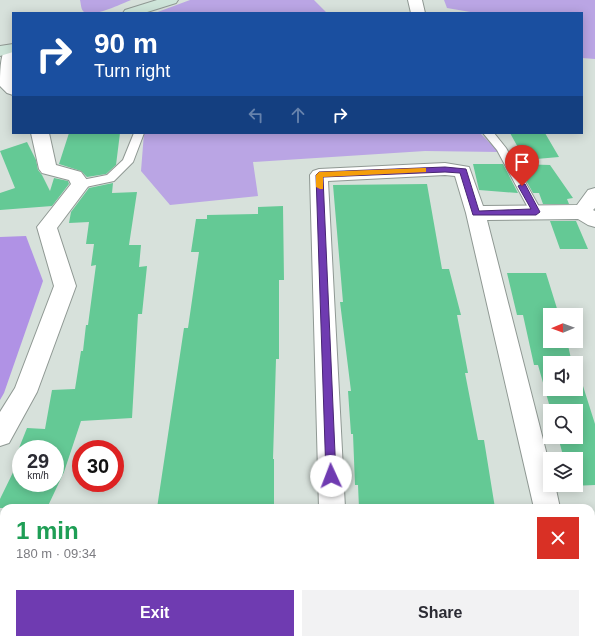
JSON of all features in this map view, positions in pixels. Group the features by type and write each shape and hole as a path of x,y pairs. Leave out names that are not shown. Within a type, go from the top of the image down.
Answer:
{"street":[{"path":"133,12 171,0"},
{"path":"415,0 418,12"},
{"path":"6,85 8,50"},
{"path":"0,435 25,392 65,286 47,227 81,184 75,176 48,169 40,134"},
{"path":"332,504 319,175 445,169 463,171 476,214 546,504"},
{"path":"476,214 536,212 589,216 595,194"}],"lane":[{"path":"81,184 110,178 128,162 139,134"},
{"path":"489,134 501,148 536,212"}],"shaded area":[{"path":"80,0 131,0 100,12 84,12 82,10"},
{"path":"190,0 314,0 326,12 158,12"},
{"path":"444,0 595,0 595,59 583,58 583,12 470,12 447,8"},
{"path":"144,134 481,134 499,152 425,151 253,162 258,196 170,205 141,171"},
{"path":"26,236 43,281 4,393 0,400 0,237"}],"building":[{"path":"69,134 120,134 116,165 106,174 87,177 81,171 59,164"},
{"path":"511,134 546,134 559,157 525,160"},
{"path":"27,142 36,160 38,170 50,191 54,178 68,181 69,184 52,206 0,210 0,193 15,188 0,151"},
{"path":"473,164 503,164 518,193 479,190"},
{"path":"517,164 550,165 573,198 567,199 569,204 543,204 539,193 533,193"},
{"path":"113,183 112,193 137,192 129,245 141,245 139,267 147,266 142,314 138,314 132,418 81,421 75,440 72,440 72,448 64,472 64,440 22,440 27,428 45,429 52,390 75,389 81,351 83,351 86,325 88,325 96,265 91,266 94,244 86,244 89,222 69,223 71,212 89,188"},
{"path":"427,184 442,269 449,269 461,315 457,315 468,373 465,373 478,440 484,440 494,504 359,504 358,485 355,485 353,434 351,434 348,391 351,391 340,302 343,302 333,185"},
{"path":"283,206 284,280 279,280 279,359 276,359 273,459 274,504 158,504 184,328 188,328 199,252 191,252 196,219 207,219 207,215 258,214 258,207"},
{"path":"550,221 576,221 588,249 560,249"},
{"path":"507,273 546,273 557,308 543,308 543,348 569,348 570,356 543,356 543,383 538,365 534,365 523,315 517,315"},
{"path":"583,386 595,424 595,485 583,486 583,452 562,452 560,444 583,444 583,404 549,404 547,396 583,396"},
{"path":"12,474 12,492 55,492 49,504 0,504 0,499"}],"slow traffic":[{"path":"320,187 319,175 423,170"}],"route":[{"path":"331,476 319,175 445,169 463,171 476,214 536,212 522,186"}]}
